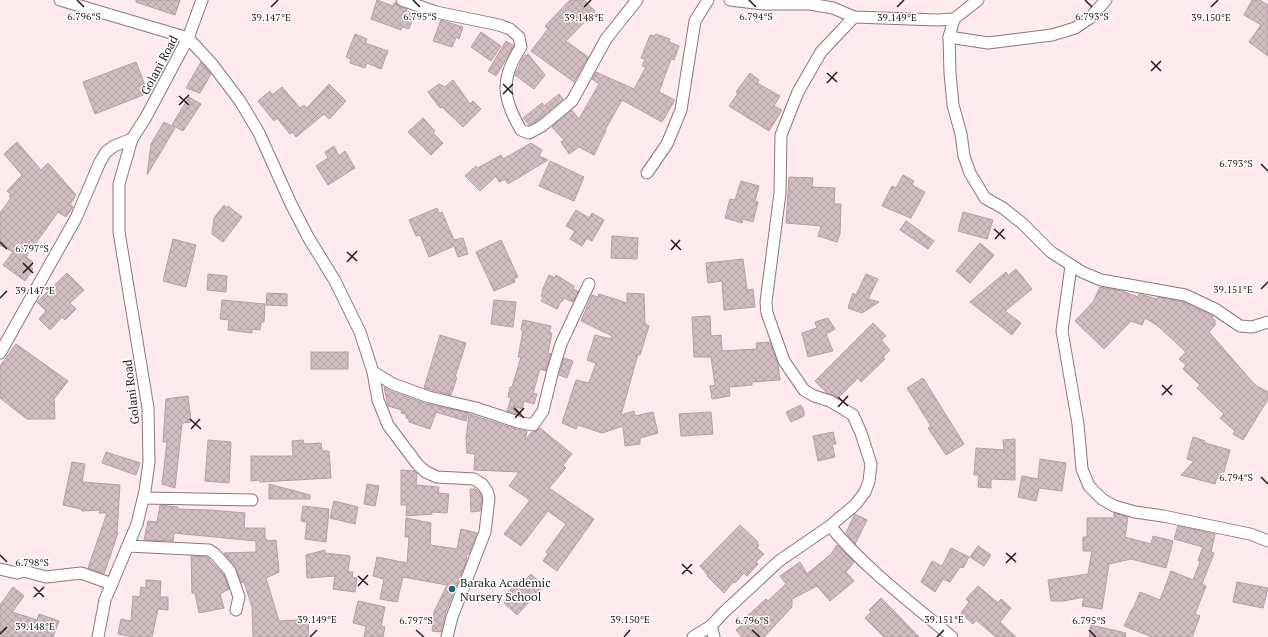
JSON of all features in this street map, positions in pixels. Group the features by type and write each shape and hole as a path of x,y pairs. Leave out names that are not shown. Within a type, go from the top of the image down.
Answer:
{"street":[{"path":"60,0 188,38 212,64 240,101 260,133 291,204 308,237 335,281 360,332 373,372 378,400 388,425 426,472 437,477 474,479 482,484 487,491 489,498 485,532 452,617 447,637"},
{"name":"Golani Road","path":"98,637 106,600 137,524 144,498 149,462 148,408 138,339 119,232 119,184 132,139 146,117 188,38 202,0"},
{"path":"402,0 436,12 499,25 510,29 519,37 521,48 507,74 506,94 515,121 521,130 529,133 542,126 572,101 606,39 637,0"},
{"path":"647,173 667,144 681,110 696,21 708,0"},
{"path":"730,0 763,4 810,4 834,8 854,17 938,20 954,19 978,0"},
{"path":"949,37 988,43 1052,34 1075,28 1090,18 1106,0"},
{"path":"693,637 713,632 723,613 779,561 830,526 855,505 865,492 869,481 870,464 861,433 853,415 830,401 814,396 804,390 784,361 767,312 766,302 780,193 781,135 798,92 821,52 854,17"},
{"path":"954,19 949,37 953,105 961,134 964,156 970,173 985,198 1003,208 1023,224 1051,252 1082,272 1102,280 1185,295 1215,309 1240,326 1252,327 1268,322"},
{"path":"0,353 76,218 100,162 106,152 114,146 132,139"},
{"path":"1071,266 1062,331 1078,424 1082,469 1089,486 1102,499 1114,506 1136,512 1250,534 1268,540"},
{"path":"373,372 393,384 429,397 476,408 533,426 543,411 561,344 589,284"},
{"path":"144,498 252,500"},
{"path":"830,526 843,541 876,572 952,637"},
{"path":"128,546 209,550 215,554 230,572 239,597 236,610"},
{"path":"0,569 17,573 24,571 46,577 80,573 112,584"}],"building":[{"path":"136,0 180,0 175,15 136,2"},
{"path":"377,0 393,6 394,3 396,3 407,9 406,11 414,14 409,29 402,27 401,30 371,19"},
{"path":"570,0 584,0 595,11 566,41 588,57 574,82 531,51 548,29 545,26"},
{"path":"1252,0 1260,0 1268,5 1268,56 1249,42 1261,25 1244,15"},
{"path":"441,20 463,27 459,39 456,37 452,47 433,41"},
{"path":"481,32 501,46 491,61 471,47"},
{"path":"355,34 367,39 365,43 388,51 381,69 367,63 365,68 350,63 351,59 346,57"},
{"path":"656,34 670,39 669,42 679,46 674,60 671,59 659,92 675,100 662,122 622,100 605,130 594,155 579,147 569,154 561,142 564,140 552,127 572,110 579,119 599,84 592,79 596,72 634,89 646,67 642,66 645,59 641,58 650,35 654,36"},
{"path":"506,41 514,46 496,76 488,71"},
{"path":"528,54 545,75 534,89 515,75 523,58"},
{"path":"136,62 148,93 95,114 83,82"},
{"path":"201,62 211,74 200,93 186,88"},
{"path":"750,73 759,80 757,83 780,96 774,106 782,110 769,131 729,106 738,93 736,92"},
{"path":"453,80 470,104 473,101 481,109 463,127 442,107 440,108 428,92 439,84 445,87"},
{"path":"329,84 346,101 329,119 324,114 296,137 293,132 290,134 277,118 274,121 258,101 270,91 272,95 282,87 300,108 304,105 307,108"},
{"path":"559,94 563,99 538,120 529,125 523,118 542,103 544,106"},
{"path":"189,97 201,104 183,131 172,125"},
{"path":"423,118 435,131 433,133 443,143 431,155 408,132"},
{"path":"164,122 175,128 147,175 151,144"},
{"path":"17,142 41,170 48,163 76,195 70,205 73,207 66,217 58,212 26,257 33,262 30,266 33,269 25,281 3,265 13,252 0,245 0,213 11,198 9,196 11,194 7,191 22,175 4,154"},
{"path":"531,143 542,150 539,156 548,160 508,184 505,179 499,182 496,176 480,191 465,176 476,166 478,168 501,155 503,159"},
{"path":"334,146 339,156 345,151 355,168 328,185 316,166 328,158 325,152"},
{"path":"550,161 584,177 574,201 539,186"},
{"path":"903,175 914,181 912,185 925,192 911,218 882,206 892,186 896,188"},
{"path":"789,177 813,178 812,187 835,188 834,204 841,204 840,234 837,242 818,236 821,226 786,223"},
{"path":"741,181 759,186 755,201 758,202 753,222 743,219 742,223 725,218 730,199 735,200"},
{"path":"224,205 227,208 228,206 242,217 223,242 212,234 214,218"},
{"path":"437,208 439,213 442,212 454,240 463,238 468,254 458,257 454,246 429,257 420,235 416,236 409,220"},
{"path":"576,210 589,218 592,213 604,220 592,241 587,238 582,246 570,239 575,231 566,226"},
{"path":"963,212 993,220 987,239 958,231"},
{"path":"906,221 934,241 928,249 900,230"},
{"path":"612,236 638,238 637,259 611,258"},
{"path":"173,239 196,245 186,287 163,281"},
{"path":"501,240 518,277 514,279 515,282 494,291 476,252"},
{"path":"980,243 994,255 970,283 956,271"},
{"path":"743,259 747,290 753,289 755,307 724,310 722,281 708,283 706,263"},
{"path":"1016,269 1032,289 1005,311 1021,323 1012,335 970,302 1006,272 1008,276"},
{"path":"67,273 84,290 70,303 76,309 65,320 62,317 50,330 39,319 46,311 37,302"},
{"path":"208,274 227,276 226,292 207,290"},
{"path":"866,274 878,279 868,299 879,302 862,313 848,308 853,293 856,295"},
{"path":"549,275 555,278 556,275 574,286 573,289 578,291 573,302 564,298 557,309 541,301 543,298 541,296 542,291"},
{"path":"1100,287 1122,291 1138,297 1139,294 1157,299 1158,297 1183,302 1213,316 1212,318 1215,320 1215,325 1209,332 1255,385 1268,392 1268,399 1243,440 1233,434 1235,431 1220,418 1224,414 1197,388 1200,385 1183,369 1186,365 1179,359 1186,352 1158,326 1145,318 1142,325 1131,321 1104,349 1075,321 1093,302"},
{"path":"267,293 287,294 287,306 266,305"},
{"path":"627,293 644,294 645,324 649,326 640,355 638,354 621,415 634,411 635,416 653,412 658,433 640,438 640,444 625,446 623,426 602,433 578,425 576,429 562,423 576,380 589,383 596,363 587,360 595,335 611,339 612,336 581,321 592,295 598,297 599,294 627,303"},
{"path":"222,300 265,304 264,322 261,322 260,330 252,329 252,333 228,330 229,320 220,319"},
{"path":"494,300 516,302 513,327 491,324"},
{"path":"710,316 711,336 721,335 722,351 757,349 756,343 770,342 778,365 780,380 752,382 752,385 729,387 730,396 712,399 710,386 715,385 711,357 694,357 692,317"},
{"path":"828,318 835,329 826,334 833,351 808,357 802,333 817,328 815,322"},
{"path":"523,320 551,326 549,332 552,333 548,353 551,354 546,371 540,369 533,393 537,394 534,404 524,401 522,409 513,406 521,412 520,415 507,411 511,398 508,397 510,387 512,387 521,357 518,357 523,331 521,330"},
{"path":"873,323 886,336 881,340 890,350 883,357 885,359 861,382 858,378 838,398 827,393 815,381"},
{"path":"440,335 466,343 451,395 424,388"},
{"path":"16,344 68,381 54,399 55,419 27,419 0,398 0,366"},
{"path":"311,352 348,352 348,369 311,369"},
{"path":"564,358 573,361 567,378 559,375"},
{"path":"923,378 964,444 946,455 928,428 931,426 907,388"},
{"path":"384,387 390,391 427,404 468,413 466,421 436,412 430,429 409,422 409,419 406,418 406,414 401,413 402,410 388,406"},
{"path":"188,396 191,422 182,423 175,488 162,484 167,442 163,442 166,399"},
{"path":"801,405 804,411 804,416 791,422 786,412"},
{"path":"711,412 713,434 681,436 679,414"},
{"path":"469,414 527,431 525,440 532,432 540,428 572,454 563,465 566,468 549,488 594,519 557,571 543,561 548,554 546,552 566,524 548,511 521,546 504,534 530,500 509,486 519,472 474,470 475,454 467,453 466,439"},
{"path":"833,432 836,444 832,444 835,457 818,461 813,436"},
{"path":"1193,437 1205,441 1205,443 1230,450 1222,479 1217,478 1215,484 1181,475 1194,461 1187,459"},
{"path":"1015,439 1015,480 991,479 991,488 978,487 979,475 974,475 976,448 1004,450 1003,440"},
{"path":"208,440 231,442 229,483 205,481"},
{"path":"303,440 304,444 321,443 322,451 329,451 331,478 260,482 259,480 251,481 251,456 293,456 292,441"},
{"path":"106,452 140,463 136,475 102,463"},
{"path":"1040,459 1066,463 1062,491 1039,488 1036,501 1018,497 1022,476 1038,479"},
{"path":"72,462 85,464 82,482 120,485 118,533 104,574 88,568 107,513 99,513 100,510 82,511 81,509 63,505"},
{"path":"401,470 414,471 417,473 416,485 439,487 438,493 449,494 447,513 432,512 432,514 406,516 407,505 401,505"},
{"path":"269,484 310,495 310,499 269,499"},
{"path":"367,484 379,486 375,506 364,504"},
{"path":"470,489 476,489 481,494 482,500 480,511 471,512"},
{"path":"334,501 358,507 355,524 330,518"},
{"path":"160,505 178,507 177,509 245,513 244,528 265,528 265,540 276,540 279,572 266,578 279,621 298,620 298,618 309,619 308,637 253,637 252,607 244,582 242,583 235,567 224,553 256,552 256,541 174,533 173,541 144,540 148,521 157,522"},
{"path":"303,506 329,509 326,542 305,539 307,522 301,521"},
{"path":"1114,513 1128,517 1125,537 1151,544 1153,536 1173,541 1166,568 1131,559 1109,564 1102,609 1082,606 1084,597 1064,601 1051,601 1048,580 1088,574 1092,551 1083,551 1083,537 1087,537 1087,518 1114,518"},
{"path":"855,514 867,520 855,544 846,533"},
{"path":"406,518 431,523 430,545 457,549 461,529 477,533 469,554 467,554 466,562 445,614 441,632 432,631 434,612 447,585 403,577 397,602 380,599 384,579 373,576 377,557 407,563 409,537 405,537"},
{"path":"740,525 758,542 757,544 759,545 757,548 764,554 756,562 758,564 747,576 744,573 735,583 733,582 724,593 707,576 708,575 700,566"},
{"path":"1178,526 1215,534 1211,552 1214,553 1202,584 1206,586 1195,614 1200,616 1192,637 1152,637 1124,626 1140,592 1160,600 1171,571 1193,580 1200,562 1198,560 1203,547 1174,539"},
{"path":"837,545 854,562 846,572 854,581 830,601 817,586 792,599 792,607 764,637 742,637 736,630 745,622 743,620 766,599 768,601 786,584 780,576 800,562 807,574 831,554"},
{"path":"978,546 991,555 984,566 970,557"},
{"path":"951,548 969,557 963,568 960,567 950,582 943,579 935,592 921,582 932,561 942,566"},
{"path":"325,550 325,553 350,556 348,572 353,572 352,577 357,578 355,592 333,589 335,576 307,578 306,555"},
{"path":"191,556 207,557 224,575 229,589 220,594 224,608 199,613 195,593 192,593"},
{"path":"531,574 544,586 517,615 504,603 508,599 505,595 523,577 525,580"},
{"path":"146,580 161,581 160,597 168,597 168,610 158,609 152,637 129,637 118,634 121,619 131,621 133,596 140,597 141,587 146,588"},
{"path":"1237,582 1268,588 1263,608 1233,602"},
{"path":"978,586 998,603 1001,599 1011,608 1000,622 1016,637 996,637 976,620 973,624 961,613 969,602 966,599"},
{"path":"13,587 24,596 12,612 37,620 39,614 59,621 53,637 0,637 0,605"},
{"path":"881,598 919,637 884,637 865,618 871,612 869,610"},
{"path":"358,601 385,607 381,626 385,627 383,637 364,637 366,626 353,623"},
{"path":"1091,625 1126,633 1125,637 1089,637"}],"place":[{"name":"Baraka Academic Nursery School","path":"452,589"}]}
